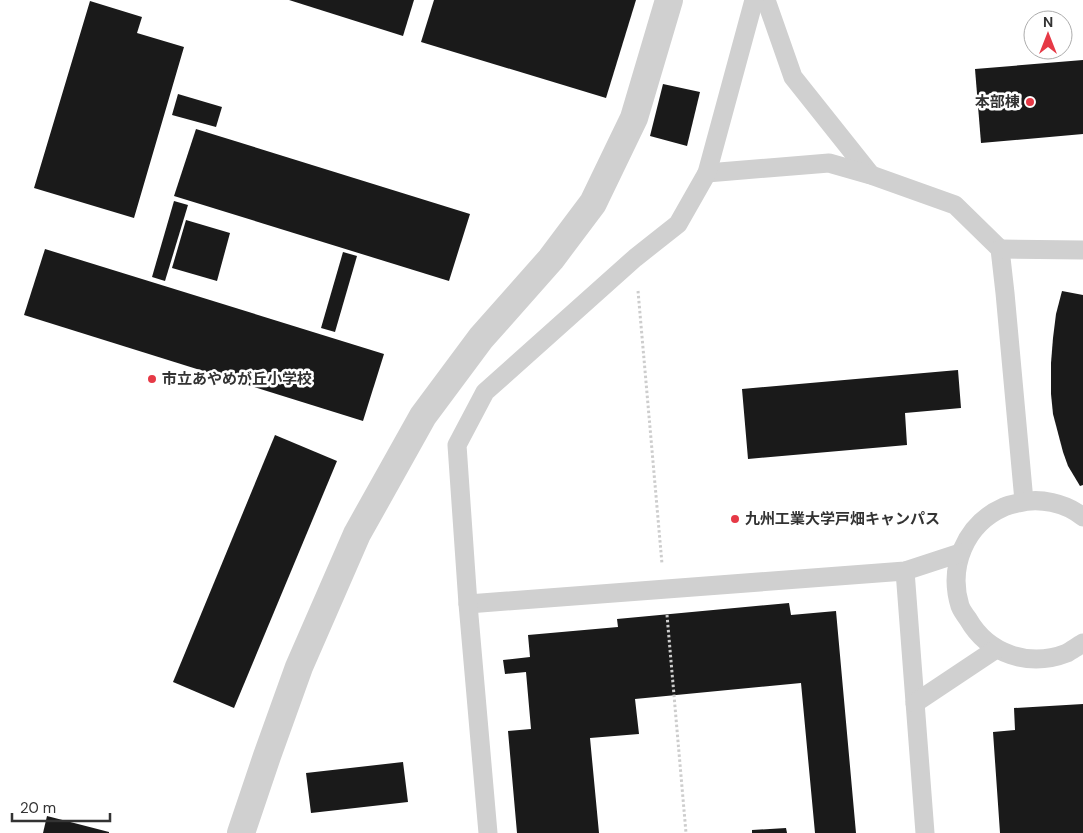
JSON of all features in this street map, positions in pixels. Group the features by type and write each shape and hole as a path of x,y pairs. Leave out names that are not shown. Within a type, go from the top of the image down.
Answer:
{"street":[{"path":"242,833 299,667 358,534 423,416 481,338 551,259 593,204 634,118 668,0"}],"lane":[{"path":"488,833 468,604 458,445 484,392 635,258 678,224 707,173 754,0"},
{"path":"766,0 793,76 871,175"},
{"path":"707,173 829,163 871,175 954,205 1000,249 1006,293 1024,501"},
{"path":"1000,249 1083,250"},
{"path":"1083,517 1076,511 1051,502 1024,501 1004,507 985,518 970,534 960,553 956,580 960,607 974,631 996,649 1018,657 1043,659 1067,652 1083,643"},
{"path":"468,604 904,572 960,553"},
{"path":"904,572 925,833"},
{"path":"915,703 996,649"}],"path":[{"path":"635,258 686,833"}],"building":[{"path":"289,0 414,0 403,36"},
{"path":"434,0 636,0 606,98 421,42"},
{"path":"90,1 142,17 137,33 184,47 134,218 34,188"},
{"name":"本部棟","path":"1083,60 1083,134 981,143 975,69"},
{"path":"663,84 700,92 687,146 650,136"},
{"path":"178,94 222,107 216,127 172,115"},
{"path":"196,129 470,214 449,281 174,196"},
{"path":"174,201 188,205 165,281 152,277"},
{"path":"186,220 230,233 217,281 172,268"},
{"path":"45,249 384,354 363,421 24,315"},
{"path":"343,252 357,256 335,332 321,328"},
{"path":"1062,291 1083,295 1083,485 1080,486 1068,466 1063,452 1053,414 1051,394 1053,338 1056,314"},
{"path":"958,370 961,408 905,413 907,445 748,459 742,389"},
{"path":"275,435 337,461 234,708 173,682"},
{"path":"789,603 791,615 836,611 856,833 815,833 801,683 635,699 639,734 590,738 599,833 517,833 508,731 531,729 526,672 505,674 503,660 530,657 528,635 618,627 617,619"},
{"path":"1083,704 1083,833 1000,833 993,732 1015,730 1014,708"},
{"path":"403,762 408,802 311,813 306,773"},
{"path":"47,816 109,832 109,833 43,833"},
{"path":"786,828 787,833 752,833 752,830"}],"place":[{"name":"本部棟","path":"1030,102"},
{"name":"市立あやめが丘小学校","path":"152,379"},
{"name":"九州工業大学戸畑キャンパス","path":"735,519"}]}
